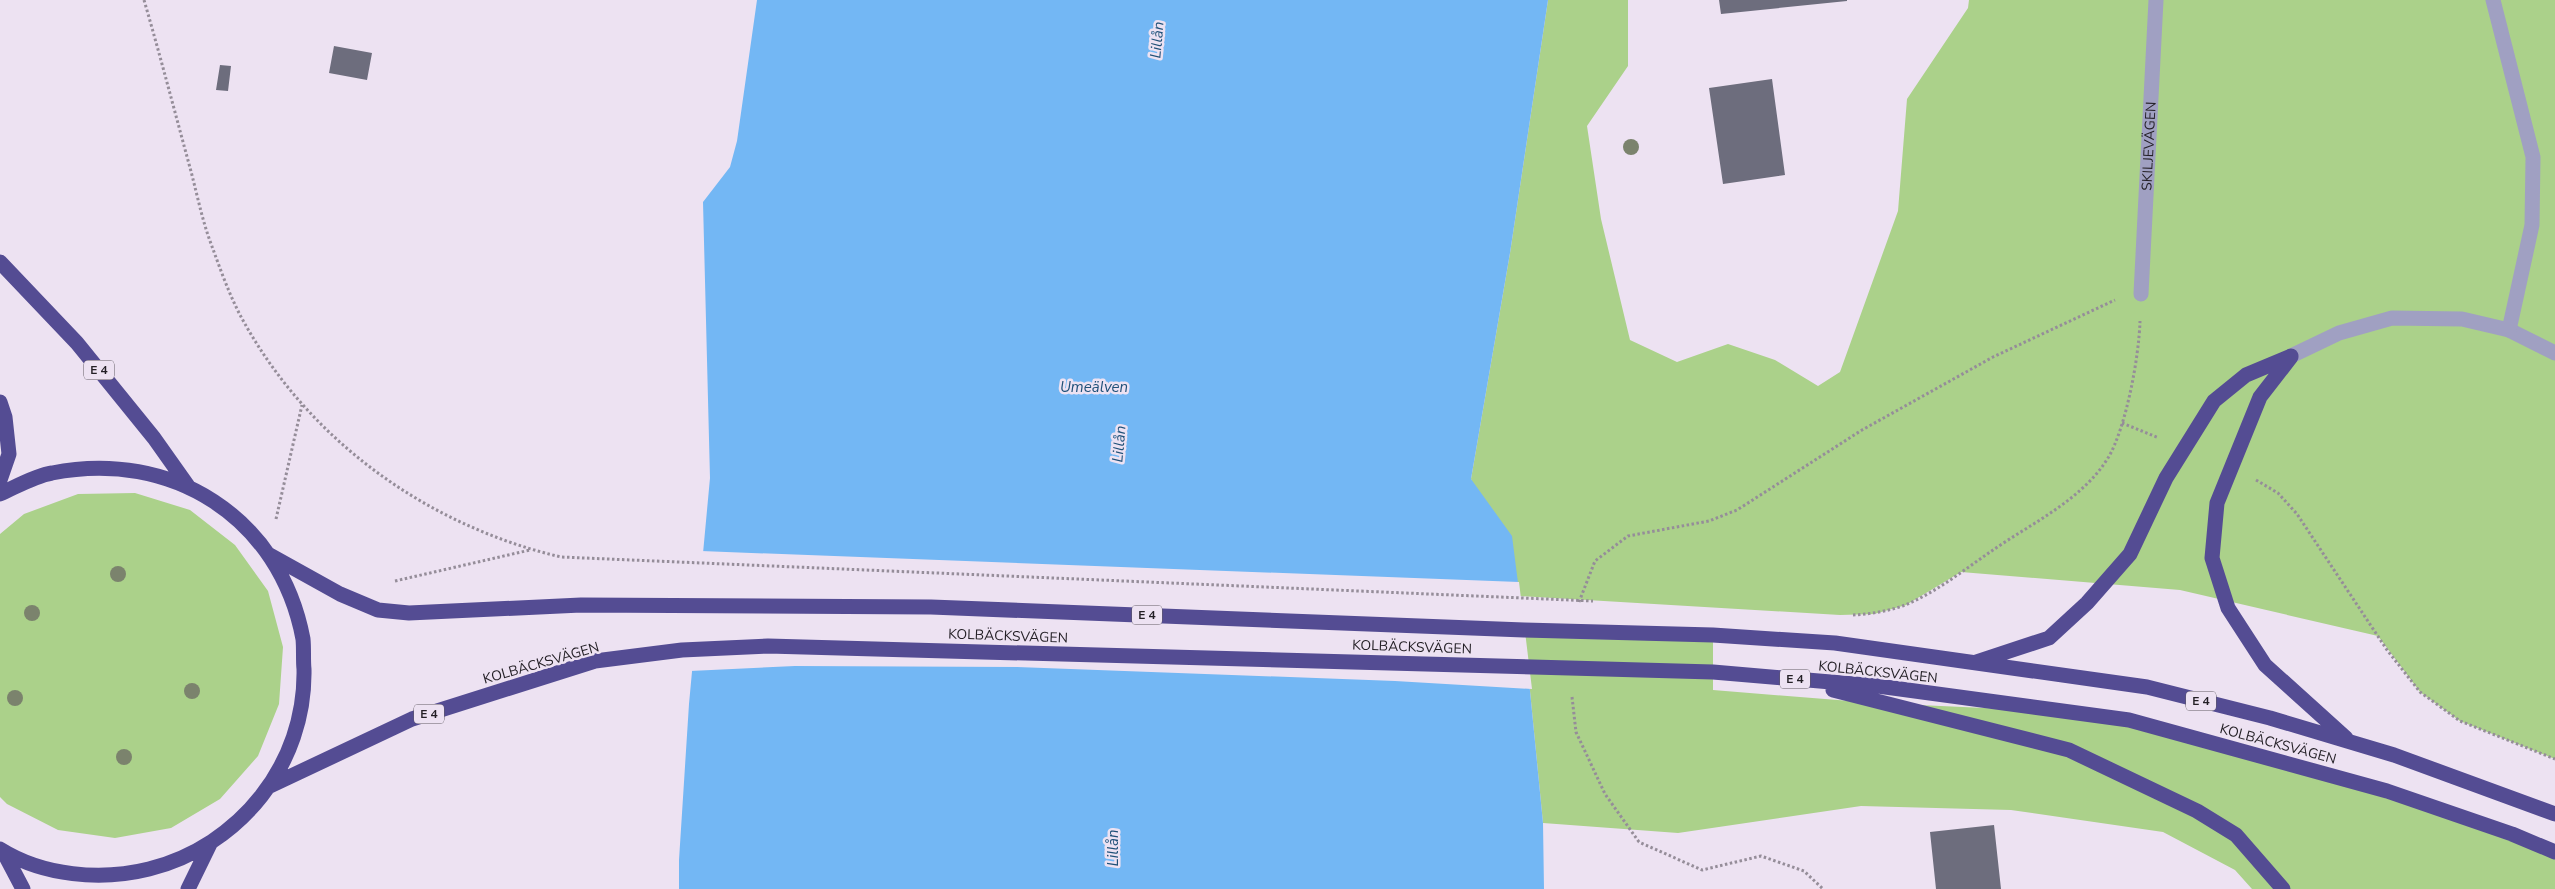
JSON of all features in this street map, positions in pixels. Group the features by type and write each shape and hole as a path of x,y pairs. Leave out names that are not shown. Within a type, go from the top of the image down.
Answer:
{"highway":[{"name":"E 4","path":"0,262 77,343 154,438 188,486"},
{"path":"1972,663 2049,638 2087,602 2130,554 2166,478 2214,402 2246,375 2291,356"},
{"path":"2291,356 2260,396 2217,503 2212,558 2228,608 2265,665 2350,742"},
{"path":"0,402 5,416 8,454 0,480"},
{"name":"E 4","path":"0,494 49,473 97,467 145,471 188,486 234,516 268,554 289,591 303,640 304,694 293,741 270,786 252,809 230,830 210,844 169,864 132,873 93,875 62,872 31,864 2,850"},
{"name":"KOLBÄCKSVÄGEN","path":"268,554 340,594 378,610 409,613 581,605 931,607 1524,630 1713,635 1835,643 2147,687 2262,716 2412,761 2555,814"},
{"name":"KOLBÄCKSVÄGEN","path":"270,786 412,719 595,661 682,650 768,646 1713,672 1878,686 2129,720 2387,791 2512,834 2555,852"},
{"path":"1790,679 2069,750 2198,811 2236,835 2283,889"},
{"path":"188,889 210,844"},
{"path":"2,850 23,889"}],"street":[{"name":"SKILJEVÄGEN","path":"2141,294 2156,0"},
{"path":"2492,0 2533,157 2532,225 2509,330"},
{"path":"2291,356 2339,334 2392,318 2462,319 2509,330 2555,353"}],"path":[{"path":"144,0 209,239 244,323 271,366 302,404 350,452 400,489 483,534 531,550 561,557 1597,601"},
{"path":"1578,603 1595,561 1628,536 1709,522 1737,510 1862,430 1993,357 2108,302 2141,294 2139,337 2122,423 2108,458 2084,487 1950,580 1906,604 1874,614 1848,615"},
{"path":"268,554 302,404"},
{"path":"2297,514 2387,650 2420,692 2460,721 2555,759"},
{"path":"388,583 531,550"},
{"path":"1571,690 1576,732 1606,794 1639,842 1702,870 1762,856 1804,871 1823,889"}],"green space":[{"path":"1548,0 1628,0 1628,66 1587,126 1601,219 1630,340 1677,362 1728,344 1775,360 1818,386 1840,372 1898,211 1907,99 1968,8 1969,0 2555,0 2555,759 2460,721 2420,692 2378,636 2180,590 1961,572 1906,605 1874,614 1840,615 1518,596 1471,479 1510,253"},
{"path":"135,493 190,510 235,545 268,591 283,647 279,704 258,756 220,799 171,828 115,838 58,830 7,804 0,797 0,534 24,514 78,494"},
{"path":"1524,630 1713,635 1713,690 1875,703 2052,711 2259,752 2555,852 2555,889 2252,889 2235,870 2163,832 2011,810 1861,806 1678,833 1543,823"}],"water":[{"name":"Umeälven","path":"757,0 1548,0 1510,253 1471,479 1512,536 1524,630 1543,823 1544,889 679,889 679,860 689,704 710,478 703,202 730,167 737,141"}],"pier":[{"path":"701,551 1519,582 1532,689 1395,681 1017,667 795,666 690,671"}],"building":[{"path":"1719,0 1847,0 1847,1 1721,14"},
{"path":"334,46 372,53 367,80 329,73"},
{"path":"220,65 231,66 228,91 216,90"},
{"path":"1772,79 1785,175 1723,184 1709,88"},
{"path":"1994,825 2001,889 1936,889 1930,832"}],"water label":[{"name":"Lillån","path":"1157,40"},
{"name":"Lillån","path":"1119,444"},
{"name":"Lillån","path":"1113,848"}]}
